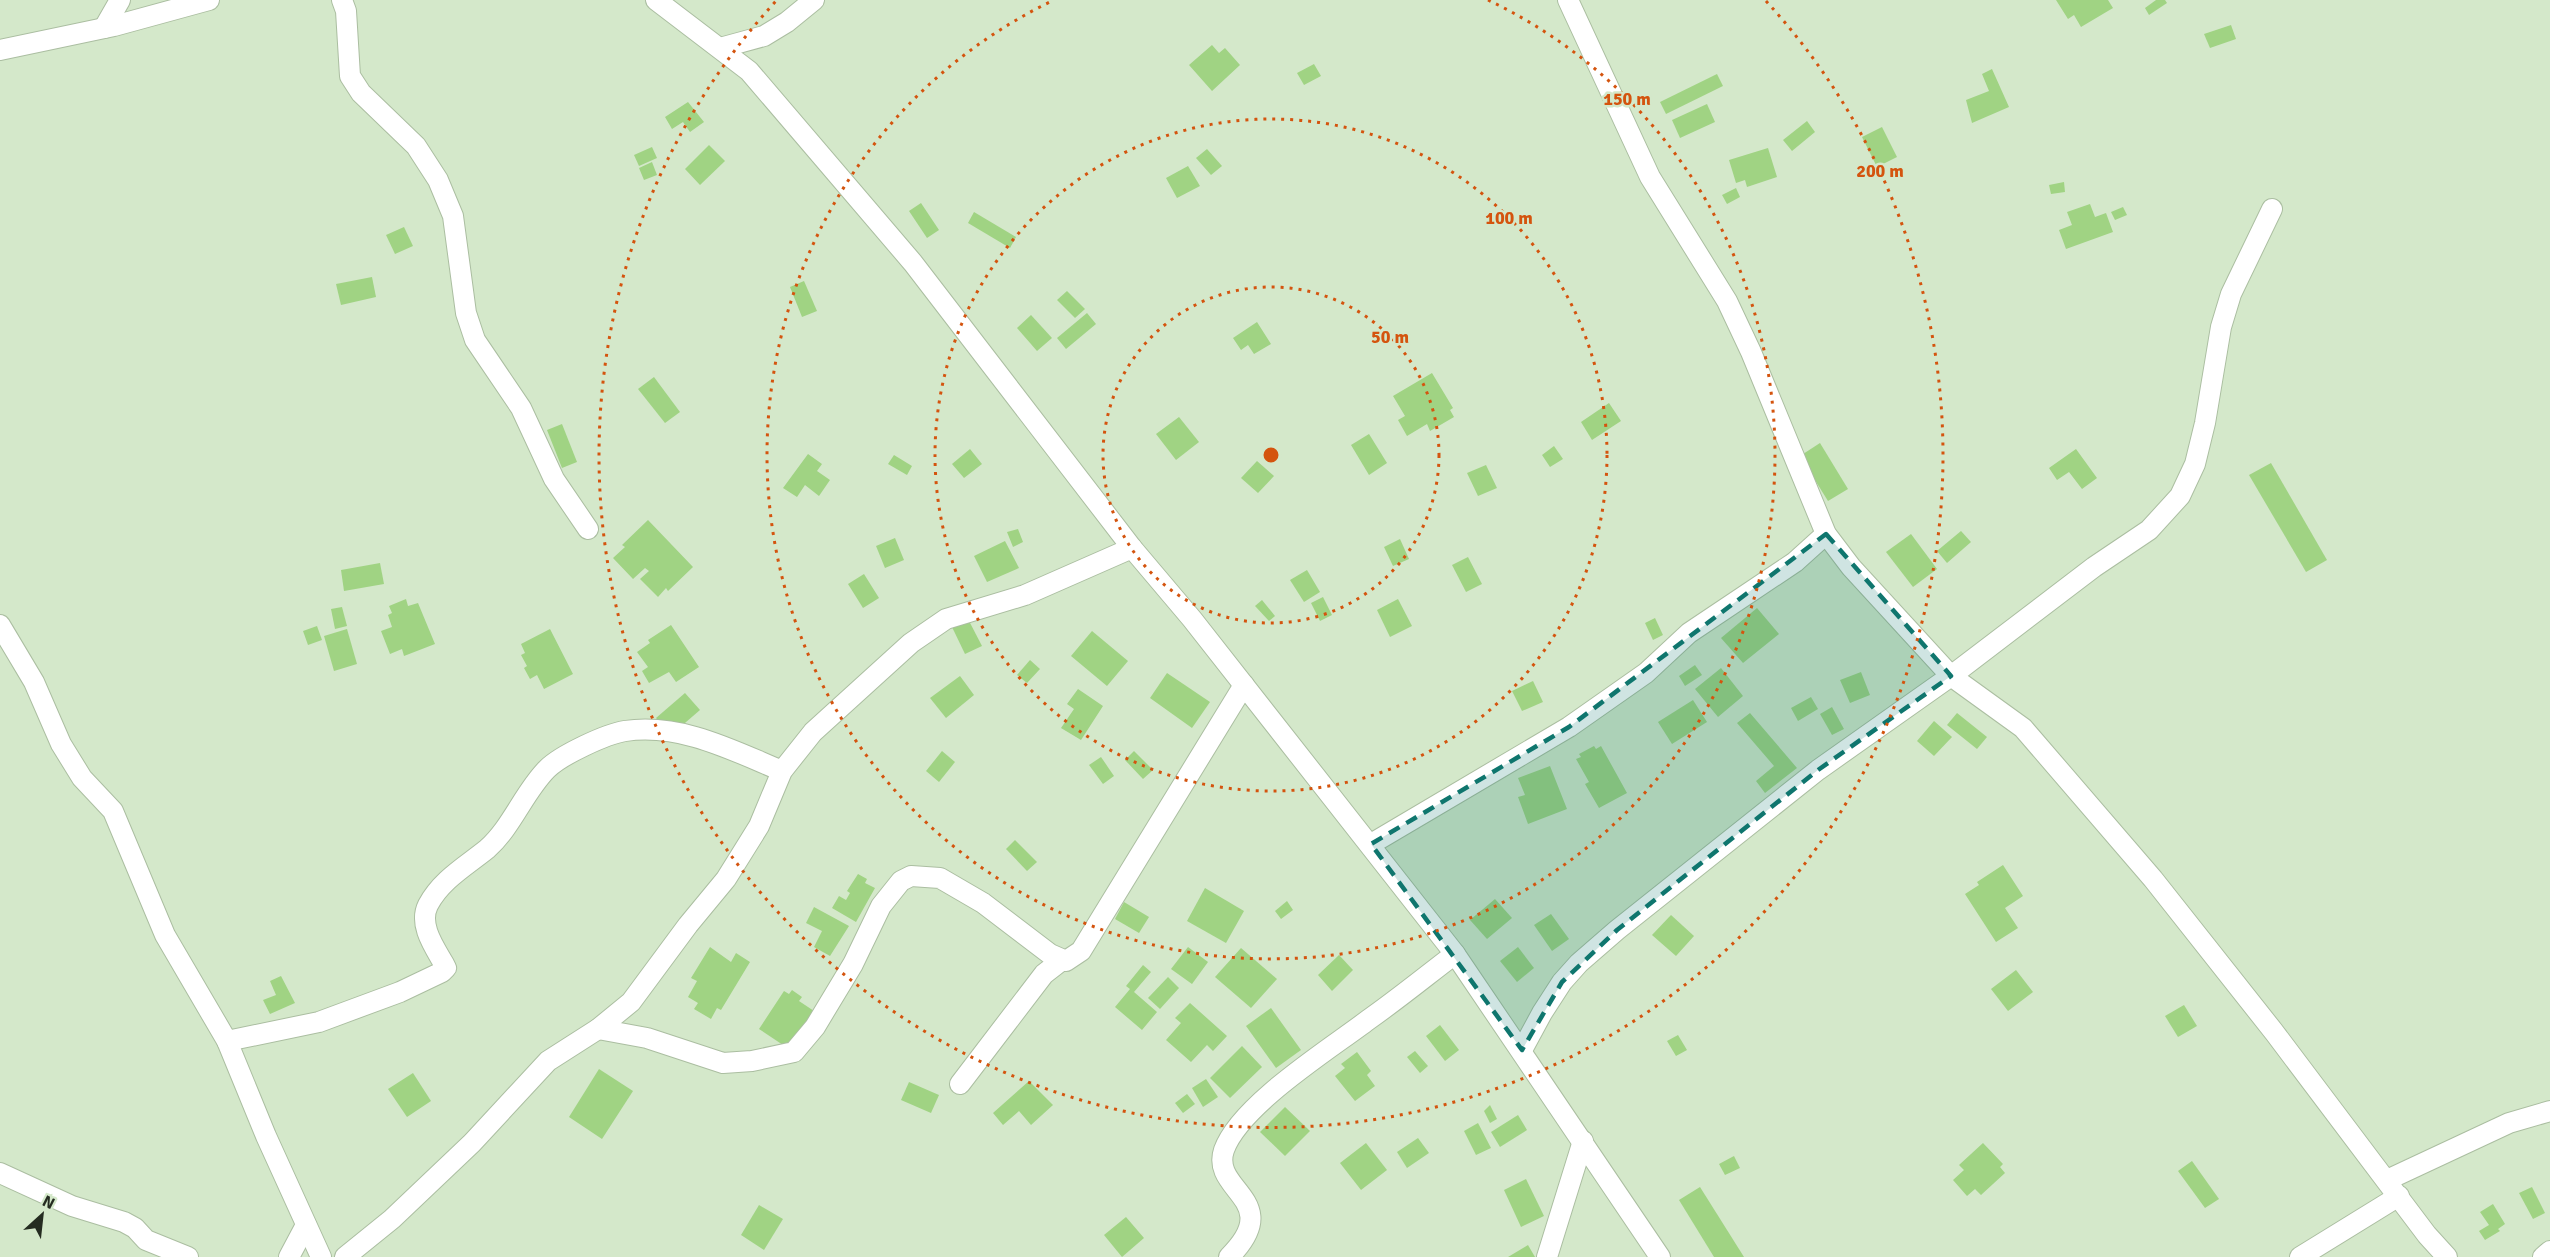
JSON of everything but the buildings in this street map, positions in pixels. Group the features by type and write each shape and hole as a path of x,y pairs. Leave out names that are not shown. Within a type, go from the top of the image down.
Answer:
{"street":[{"path":"104,28 120,0"},
{"path":"0,50 104,28 209,0"},
{"path":"342,0 346,11 350,76 378,112 416,146 438,180 453,216 465,313 475,340 521,408 554,479 588,529"},
{"path":"656,0 749,71 913,263 1132,548 1371,844 1455,954 1660,1257"},
{"path":"720,48 764,36 787,22 814,0"},
{"path":"1568,0 1650,177 1727,301 1751,352 1826,534 1851,567 1951,676 2023,728 2160,887 2274,1032 2360,1148 2447,1257"},
{"path":"1522,1050 1562,982 1602,943 1818,770 1951,676 2094,567 2150,530 2180,496 2195,464 2205,423 2221,327 2231,294 2272,209"},
{"path":"1371,844 1569,727 1646,673 1689,633 1795,562 1826,534"},
{"path":"345,1257 392,1219 472,1143 548,1061 598,1029 631,1002 688,925 726,879 759,826 782,771 813,732 911,643 946,619 1025,595 1132,548"},
{"path":"0,625 34,682 61,744 82,778 113,811 165,935 227,1041 321,1257"},
{"path":"960,1084 1044,974 1062,960 1073,959 1081,951 1244,685"},
{"path":"227,1041 319,1022 400,992 442,972 446,968 426,928 428,906 454,873 487,849 548,767 601,738 625,731 655,731 708,739 782,771"},
{"path":"598,1029 647,1038 723,1063 752,1061 794,1052 814,1027 854,964 881,906 901,881 911,876 940,878 983,903 1062,960"},
{"path":"1229,1257 1248,1232 1251,1216 1248,1204 1225,1173 1222,1162 1224,1150 1238,1124 1282,1084 1455,954"},
{"path":"2387,1180 2509,1123 2550,1111"},
{"path":"1547,1257 1583,1141"},
{"path":"0,1173 72,1206 124,1222 135,1228 146,1240 188,1257"},
{"path":"2300,1257 2399,1196"},
{"path":"289,1257 306,1225"},
{"path":"2543,1257 2550,1251"}],"highlighted area":[{"path":"1826,534 1951,676 1818,770 1617,930 1562,982 1522,1050 1371,844 1569,727"}]}
